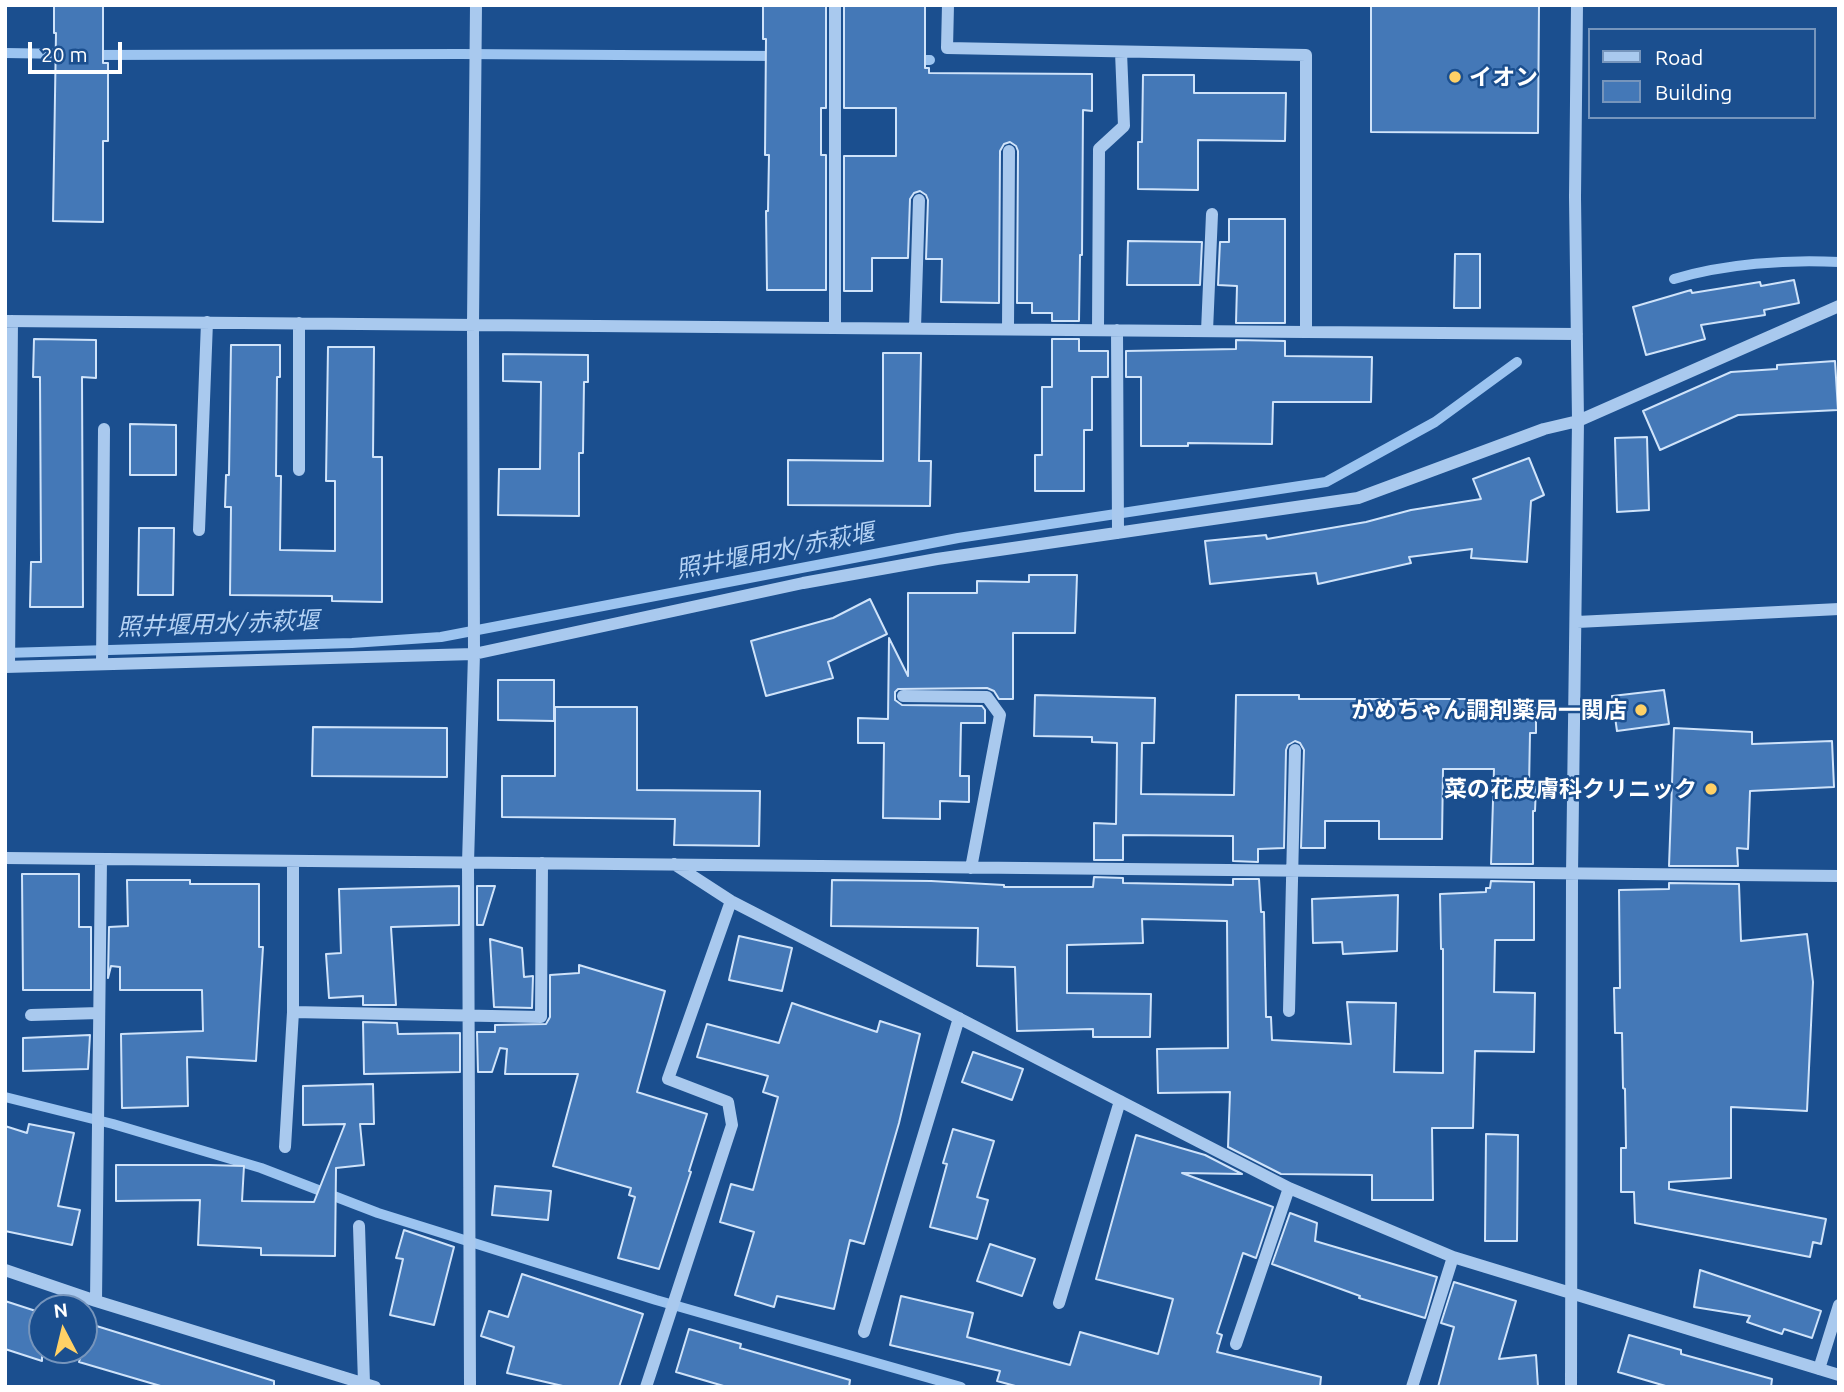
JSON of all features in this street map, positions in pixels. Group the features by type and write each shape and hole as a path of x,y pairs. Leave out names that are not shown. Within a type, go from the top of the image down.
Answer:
{"street":[{"path":"470,1387 468,863 474,654 476,5"},
{"path":"835,5 835,327"},
{"path":"948,5 947,48 1306,55 1306,332"},
{"path":"1571,1387 1572,874 1578,421 1575,183 1577,5"},
{"path":"1098,330 1099,149 1124,126 1121,52"},
{"path":"1008,330 1009,151"},
{"path":"915,328 919,200"},
{"path":"1207,331 1212,214"},
{"path":"1577,334 9,321 7,666 474,654 803,583 937,559 1358,498 1544,429 1578,421 1838,309"},
{"path":"200,530 207,322"},
{"path":"299,323 299,470"},
{"path":"1116,330 1118,533"},
{"path":"102,664 104,429"},
{"path":"1577,622 1839,609"},
{"path":"902,696 987,697 1000,715 971,867"},
{"path":"1289,1011 1296,750"},
{"path":"5,858 1839,876"},
{"path":"96,1294 101,859"},
{"path":"285,1147 293,1012 293,861"},
{"path":"293,1012 541,1017 542,863"},
{"path":"674,864 731,901 1289,1188 1453,1257 1839,1375"},
{"path":"646,1387 732,1125 728,1102 668,1079 731,901"},
{"path":"31,1015 99,1013"},
{"path":"864,1332 958,1018"},
{"path":"1059,1303 1120,1101"},
{"path":"1236,1345 1289,1188"},
{"path":"98,1302 369,1385 359,1226"},
{"path":"1412,1387 1453,1257"},
{"path":"5,1270 75,1294"},
{"path":"1819,1369 1839,1305"}],"building":[{"path":"54,5 103,5 103,63 108,63 108,141 103,141 103,222 53,221 56,33"},
{"path":"763,5 826,5 826,108 821,108 821,155 826,155 826,290 767,290 766,211 769,155 765,155 766,39 763,39"},
{"path":"844,5 925,5 925,68 929,68 929,73 1092,74 1092,111 1083,110 1079,321 1052,321 1052,313 1032,313 1032,303 1017,303 1018,151 1010,142 1004,144 1000,151 999,303 941,302 942,259 926,259 928,200 920,191 914,193 910,199 908,258 872,258 872,291 844,291 844,156 896,156 896,108 844,108"},
{"name":"イオン","path":"1371,5 1539,5 1538,133 1371,132"},
{"path":"1143,75 1194,75 1194,93 1286,93 1285,141 1198,140 1198,190 1138,189"},
{"path":"1229,219 1285,219 1285,323 1236,323 1237,286 1218,285 1220,242 1229,242"},
{"path":"1128,241 1202,242 1200,285 1127,285"},
{"path":"1455,254 1480,254 1480,308 1454,308"},
{"path":"1794,280 1799,303 1764,310 1765,315 1701,325 1705,339 1646,355 1633,307 1691,290 1692,293 1760,282 1761,286"},
{"path":"34,339 96,340 96,378 82,377 83,607 30,607 31,562 41,562 40,377 33,377"},
{"path":"1052,339 1079,339 1079,351 1108,351 1108,377 1092,377 1092,430 1084,430 1084,491 1035,491 1035,455 1042,455 1042,387 1052,387"},
{"path":"1236,340 1285,341 1285,356 1372,357 1371,402 1273,402 1272,444 1188,443 1188,446 1141,446 1141,377 1126,377 1126,351 1236,349"},
{"path":"231,345 280,345 276,476 281,476 280,550 335,551 335,481 326,481 328,347 374,347 373,457 382,457 382,602 332,601 332,596 230,595 231,507 225,507 226,475 229,475"},
{"path":"883,353 921,353 919,461 931,461 930,506 788,505 788,460 883,461"},
{"path":"503,354 588,355 588,382 584,382 583,453 579,453 579,516 498,515 499,469 540,469 541,382 503,381"},
{"path":"1835,361 1838,410 1738,415 1660,450 1643,411 1731,372 1777,369 1777,365"},
{"path":"130,424 176,425 176,475 130,475"},
{"path":"1647,437 1649,510 1617,512 1615,438"},
{"path":"1529,458 1544,495 1531,501 1527,562 1471,558 1472,549 1409,557 1411,563 1318,584 1316,573 1210,584 1205,541 1266,535 1267,539 1481,499 1473,479"},
{"path":"139,528 174,528 173,595 138,595"},
{"path":"1029,575 1077,575 1075,633 1013,633 1013,699 999,699 994,691 987,688 898,689 895,692 895,700 902,705 982,706 985,710 985,723 961,723 960,776 969,776 969,802 940,801 940,819 883,818 884,743 858,743 858,718 888,719 889,638 908,676 908,593 977,593 977,581 1029,582"},
{"path":"870,599 887,634 828,662 833,678 766,696 751,641 833,618"},
{"path":"498,680 554,680 554,721 498,720"},
{"name":"かめちゃん調剤薬局一関店","path":"1664,690 1669,724 1617,731 1612,696"},
{"path":"1035,695 1155,698 1154,743 1142,743 1141,794 1234,795 1236,695 1299,695 1299,699 1477,699 1477,708 1536,708 1536,733 1530,733 1529,787 1536,787 1533,864 1491,864 1494,769 1443,769 1442,839 1379,839 1379,821 1325,821 1325,848 1301,848 1304,750 1300,743 1295,741 1288,745 1286,750 1284,848 1258,849 1258,862 1233,861 1233,836 1123,835 1123,860 1094,860 1094,823 1116,824 1117,743 1092,742 1092,737 1034,736"},
{"path":"555,707 637,707 637,790 760,791 759,846 674,845 675,819 502,817 502,776 555,776"},
{"path":"313,727 447,728 447,777 312,776"},
{"name":"菜の花皮膚科クリニック","path":"1674,728 1752,732 1752,744 1832,741 1834,787 1750,791 1748,849 1737,848 1738,866 1669,866"},
{"path":"22,874 79,874 79,927 91,927 91,990 23,990"},
{"path":"1094,877 1123,878 1123,883 1233,885 1233,879 1259,879 1261,912 1264,912 1266,1017 1271,1017 1272,1040 1351,1044 1347,1002 1396,1003 1394,1072 1443,1073 1440,894 1486,892 1491,881 1534,882 1534,940 1495,940 1494,992 1535,993 1534,1052 1475,1051 1473,1128 1432,1128 1433,1200 1372,1200 1372,1175 1281,1174 1228,1147 1230,1092 1158,1093 1157,1049 1228,1048 1227,921 1142,919 1143,943 1067,945 1067,993 1151,994 1150,1037 1093,1037 1093,1029 1017,1031 1015,967 977,966 978,928 831,926 832,880 931,881 1004,887 1093,887"},
{"path":"127,880 259,884 259,947 263,947 256,1061 187,1057 188,1106 122,1108 121,1034 203,1031 202,990 120,990 120,967 111,966 108,978 109,927 128,926"},
{"path":"1669,883 1739,884 1741,941 1807,934 1813,982 1807,1111 1731,1107 1731,1178 1669,1182 1669,1189 1826,1219 1821,1244 1813,1242 1810,1257 1635,1223 1634,1192 1621,1192 1621,1148 1626,1148 1625,1089 1622,1033 1615,1033 1614,988 1620,988 1619,890 1669,889"},
{"path":"459,886 459,925 391,927 396,1005 363,1005 363,996 329,998 326,954 341,953 339,889"},
{"path":"477,886 495,886 483,925 477,925"},
{"path":"1398,895 1397,951 1343,954 1342,942 1313,943 1312,899"},
{"path":"739,936 792,948 782,991 729,980"},
{"path":"490,939 522,948 524,977 533,976 532,1008 494,1007"},
{"path":"579,965 665,991 637,1092 707,1114 659,1269 618,1258 635,1197 629,1195 631,1188 553,1166 578,1074 505,1074 507,1049 500,1048 492,1072 478,1072 477,1032 495,1032 495,1025 546,1024 550,1017 550,975 579,973"},
{"path":"792,1003 877,1032 880,1021 920,1034 899,1123 864,1244 850,1240 834,1309 777,1296 774,1307 735,1295 754,1232 720,1222 731,1184 753,1190 778,1097 763,1092 768,1076 697,1057 707,1024 779,1043"},
{"path":"363,1022 397,1023 398,1034 460,1033 460,1072 364,1074"},
{"path":"90,1035 88,1069 23,1071 23,1038"},
{"path":"973,1052 1023,1069 1012,1100 962,1082"},
{"path":"373,1084 374,1124 360,1124 364,1165 336,1168 335,1256 261,1255 261,1248 198,1245 200,1200 116,1201 116,1165 209,1165 244,1166 242,1201 314,1202 345,1124 303,1125 303,1086"},
{"path":"29,1124 74,1133 58,1206 80,1210 72,1245 5,1231 5,1126 27,1133"},
{"path":"953,1129 994,1141 977,1197 988,1200 977,1239 930,1227 947,1164 943,1163"},
{"path":"1486,1134 1518,1135 1517,1241 1485,1241"},
{"path":"1136,1135 1205,1155 1242,1174 1182,1173 1273,1207 1256,1258 1243,1253 1217,1333 1222,1335 1217,1352 1321,1377 1320,1387 1019,1387 997,1381 1000,1371 890,1345 901,1296 973,1313 967,1337 1070,1365 1080,1332 1158,1354 1173,1299 1096,1279"},
{"path":"495,1186 551,1191 548,1220 492,1215"},
{"path":"1290,1213 1317,1223 1315,1241 1437,1277 1425,1318 1359,1298 1360,1296 1272,1264"},
{"path":"404,1230 454,1247 434,1325 390,1315 403,1259 396,1258"},
{"path":"990,1244 1035,1259 1022,1296 977,1281"},
{"path":"1700,1270 1821,1311 1812,1338 1784,1329 1782,1334 1747,1322 1750,1316 1694,1307"},
{"path":"522,1274 643,1314 619,1387 567,1387 507,1373 514,1347 481,1336 489,1311 508,1317"},
{"path":"1454,1282 1516,1301 1499,1359 1536,1355 1538,1387 1438,1387 1454,1327 1441,1323"},
{"path":"5,1301 28,1308 28,1356 5,1349"},
{"path":"98,1326 274,1381 274,1387 164,1387 86,1364 98,1364"},
{"path":"689,1329 741,1344 740,1348 850,1380 849,1387 727,1387 676,1372"},
{"path":"1629,1335 1681,1350 1681,1354 1772,1379 1771,1387 1669,1387 1618,1372"}],"waterway":[{"path":"5,53 68,54"},
{"path":"90,55 778,56"},
{"path":"912,60 930,60"},
{"name":"照井堰用水/赤萩堰","path":"1674,279 1756,264 1839,262"},
{"name":"照井堰用水/赤萩堰","path":"5,653 352,643 441,637 958,538 1326,482 1435,422 1517,362"},
{"path":"5,1097 113,1124 261,1168 378,1213 656,1300 961,1387"}],"place":[{"name":"イオン","path":"1455,77"},
{"name":"かめちゃん調剤薬局一関店","path":"1641,710"},
{"name":"菜の花皮膚科クリニック","path":"1711,789"}]}
